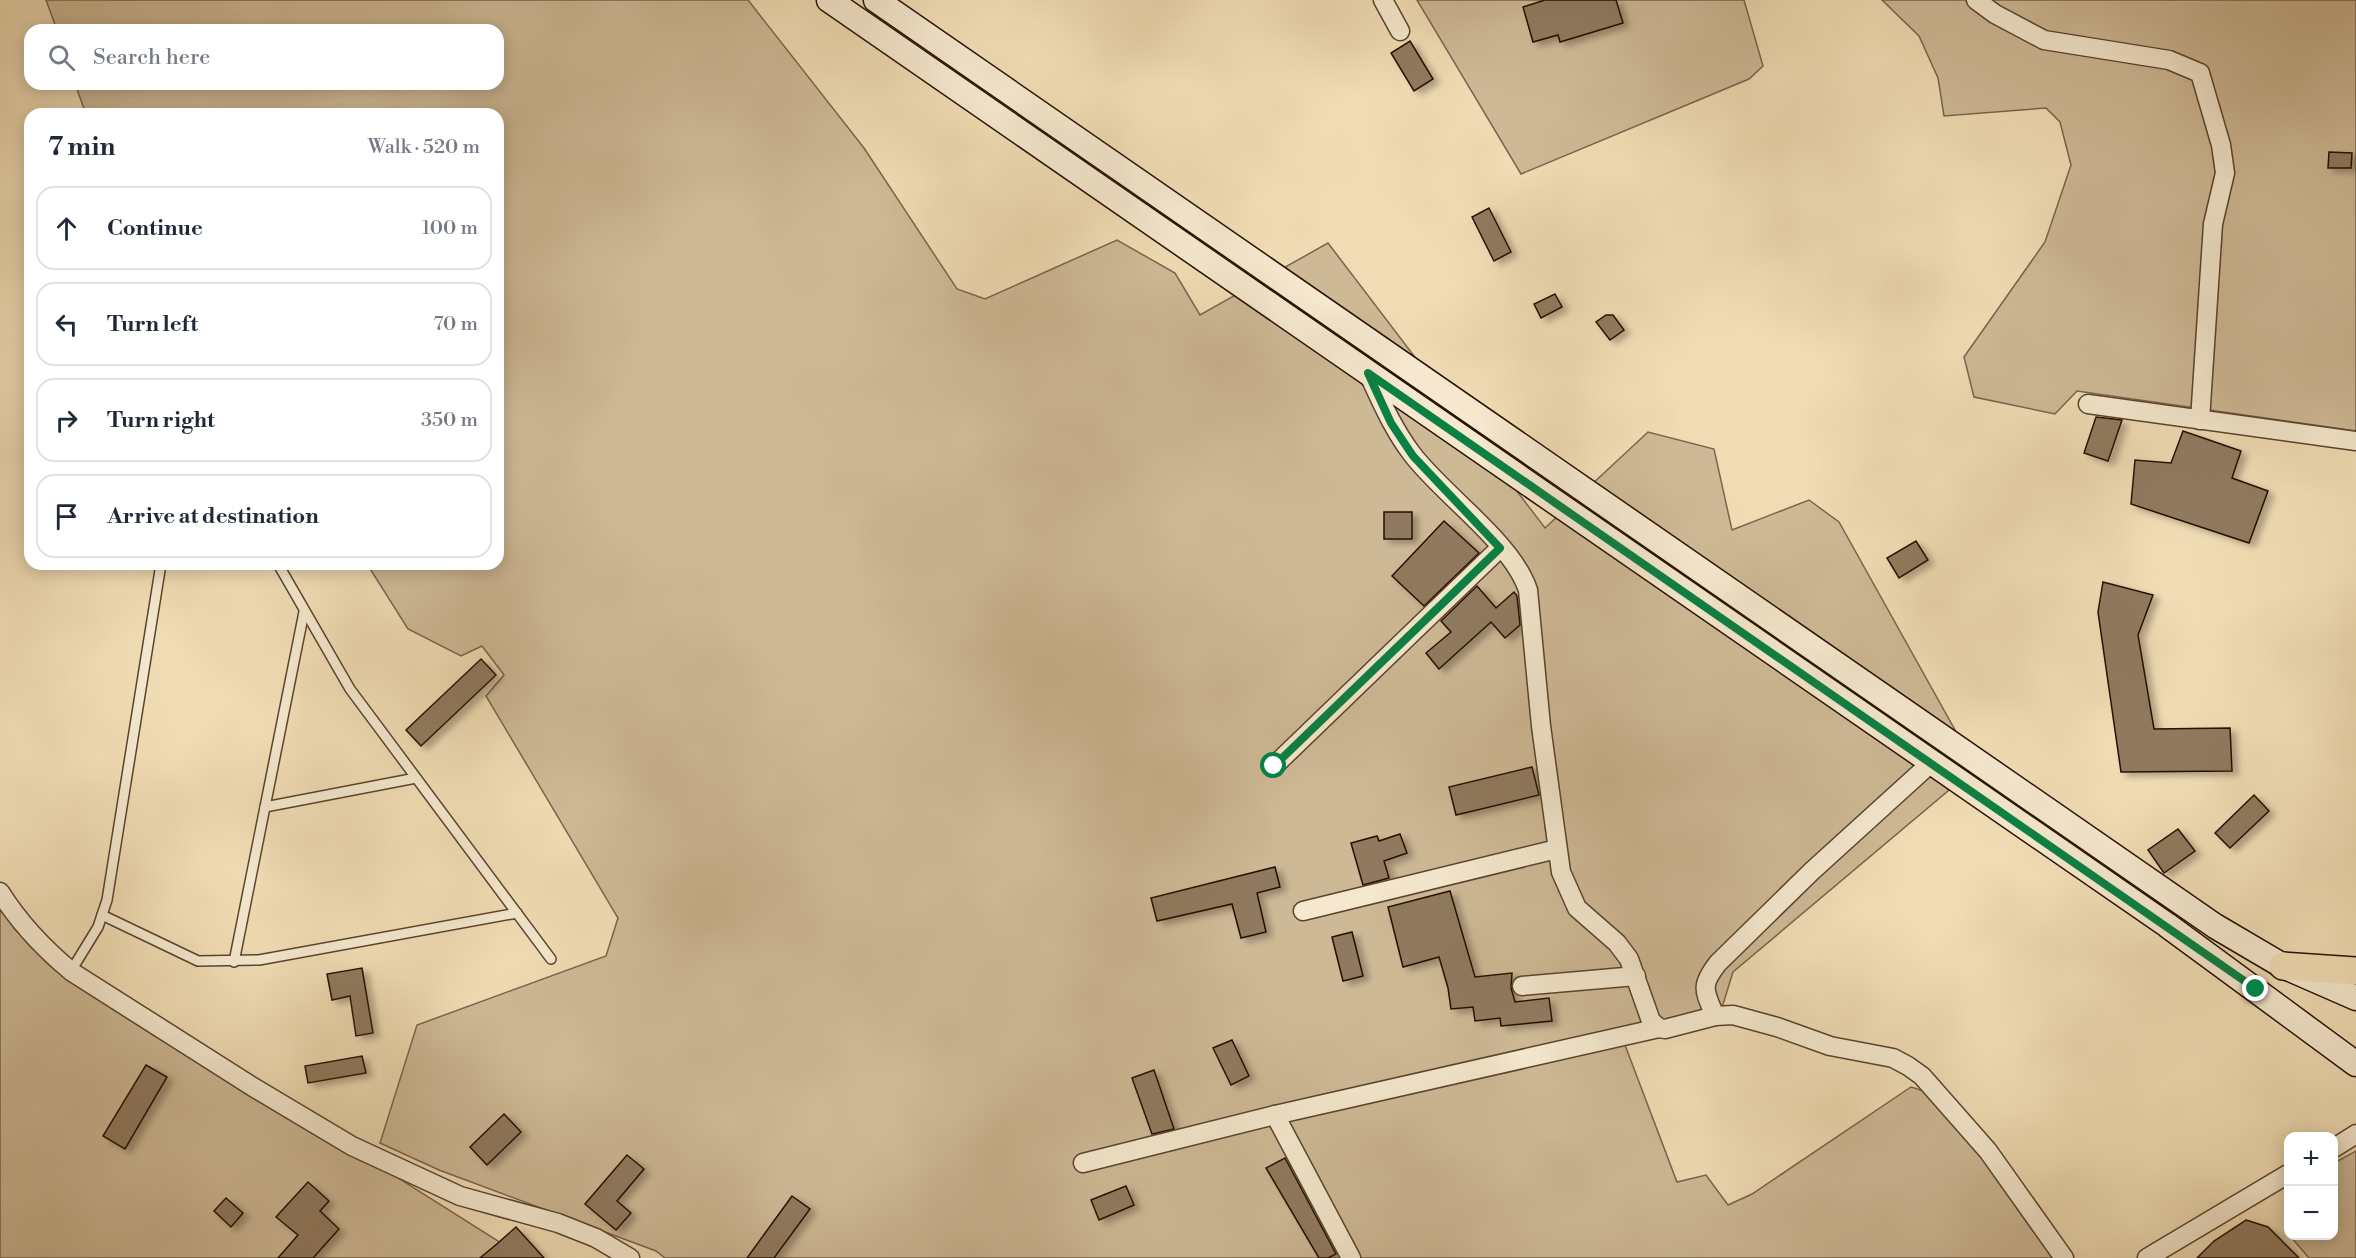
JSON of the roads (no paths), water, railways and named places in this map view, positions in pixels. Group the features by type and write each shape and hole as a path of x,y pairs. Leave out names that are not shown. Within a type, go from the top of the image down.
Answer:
{"main road":[{"path":"829,0 2167,925 2356,1064"},
{"path":"876,0 2205,919 2283,966 2356,998"},
{"path":"2283,966 2356,971"}],"street":[{"path":"1383,0 1400,31"},
{"path":"1976,0 1995,14 2044,40 2169,60 2200,73 2221,145 2224,173 2212,224 2200,420"},
{"path":"1368,373 1391,423 1413,456 1523,573 1528,590 1561,872 1577,908 1617,943 1629,959 1647,1012 1659,1028"},
{"path":"2088,405 2356,441"},
{"path":"1274,766 1500,548"},
{"path":"1715,1016 1705,992 1705,980 1718,963 1812,871 1932,762"},
{"path":"1303,911 1557,849"},
{"path":"0,892 18,921 46,951 71,971 253,1087 352,1146 460,1196 558,1223 596,1238 630,1258"},
{"path":"1522,986 1636,976"},
{"path":"1083,1163 1275,1114 1659,1028 1715,1016 1753,1019 1830,1046 1893,1058 1922,1076 1988,1150 2064,1258"},
{"path":"1275,1114 1351,1258"},
{"path":"2338,1145 2356,1134"},
{"path":"2146,1258 2284,1177"}],"lane":[{"path":"71,971 98,927 102,915 160,570"},
{"path":"281,570 350,689 551,959"},
{"path":"234,962 304,612"},
{"path":"265,807 417,778"},
{"path":"102,915 198,961 234,962 259,960 517,913"}]}
